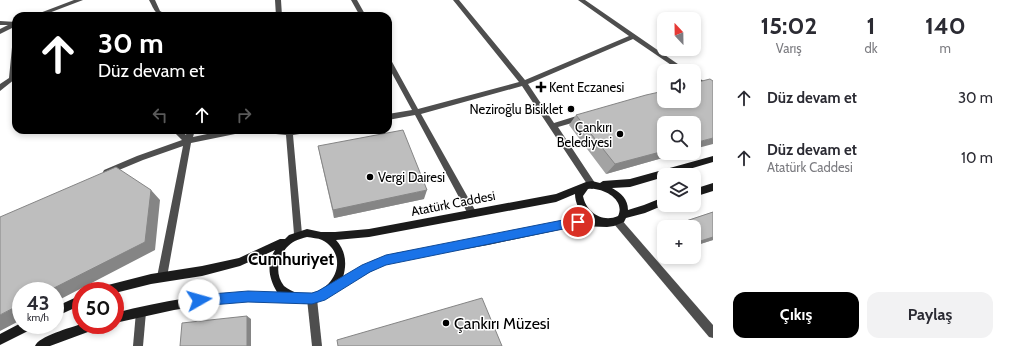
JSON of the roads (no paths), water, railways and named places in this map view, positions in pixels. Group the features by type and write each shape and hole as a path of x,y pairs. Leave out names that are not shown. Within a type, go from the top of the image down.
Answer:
{"main road":[{"name":"Atatürk Caddesi","path":"323,235 335,236 369,233 472,212 556,198 592,185 630,183 713,159"},
{"path":"602,222 594,219 582,208 579,195 592,185 611,190 620,199 623,205 620,218"},
{"path":"701,191 713,187"},
{"path":"124,316 184,302 220,298 248,296 312,299 329,291 377,263 396,257 488,241 578,222 612,222 657,204"},
{"path":"124,286 162,277 202,271 240,262 298,234 311,233 323,235 336,245 342,260 340,276 329,291"},
{"path":"289,239 278,252 273,269 279,286 293,297"},
{"path":"40,346 55,338 72,332"},
{"path":"0,340 12,334"}],"street":[{"path":"46,12 80,0"},
{"path":"152,0 158,12"},
{"path":"278,0 279,12"},
{"path":"354,0 361,12"},
{"path":"456,0 524,83 592,185"},
{"path":"581,0 675,64"},
{"path":"0,23 12,24"},
{"path":"0,32 12,26"},
{"path":"392,116 417,112 524,83 634,36"},
{"path":"392,67 472,212"},
{"path":"0,88 12,81"},
{"path":"701,85 713,90"},
{"path":"554,126 590,115"},
{"path":"180,134 188,141"},
{"path":"162,277 190,134"},
{"path":"98,176 140,158 188,141 221,134"},
{"path":"289,134 298,234"},
{"path":"620,218 713,333"},
{"path":"312,299 317,346"},
{"path":"138,346 141,312"}],"place":[{"name":"Kent Eczanesi","path":"541,87"},
{"name":"Neziroğlu Bisiklet","path":"571,109"},
{"name":"Çankırı Belediyesi","path":"620,134"},
{"name":"Vergi Dairesi","path":"370,177"},
{"name":"Çankırı Müzesi","path":"446,323"}],"district":[{"name":"Cumhuriyet","path":"291,259"}]}
